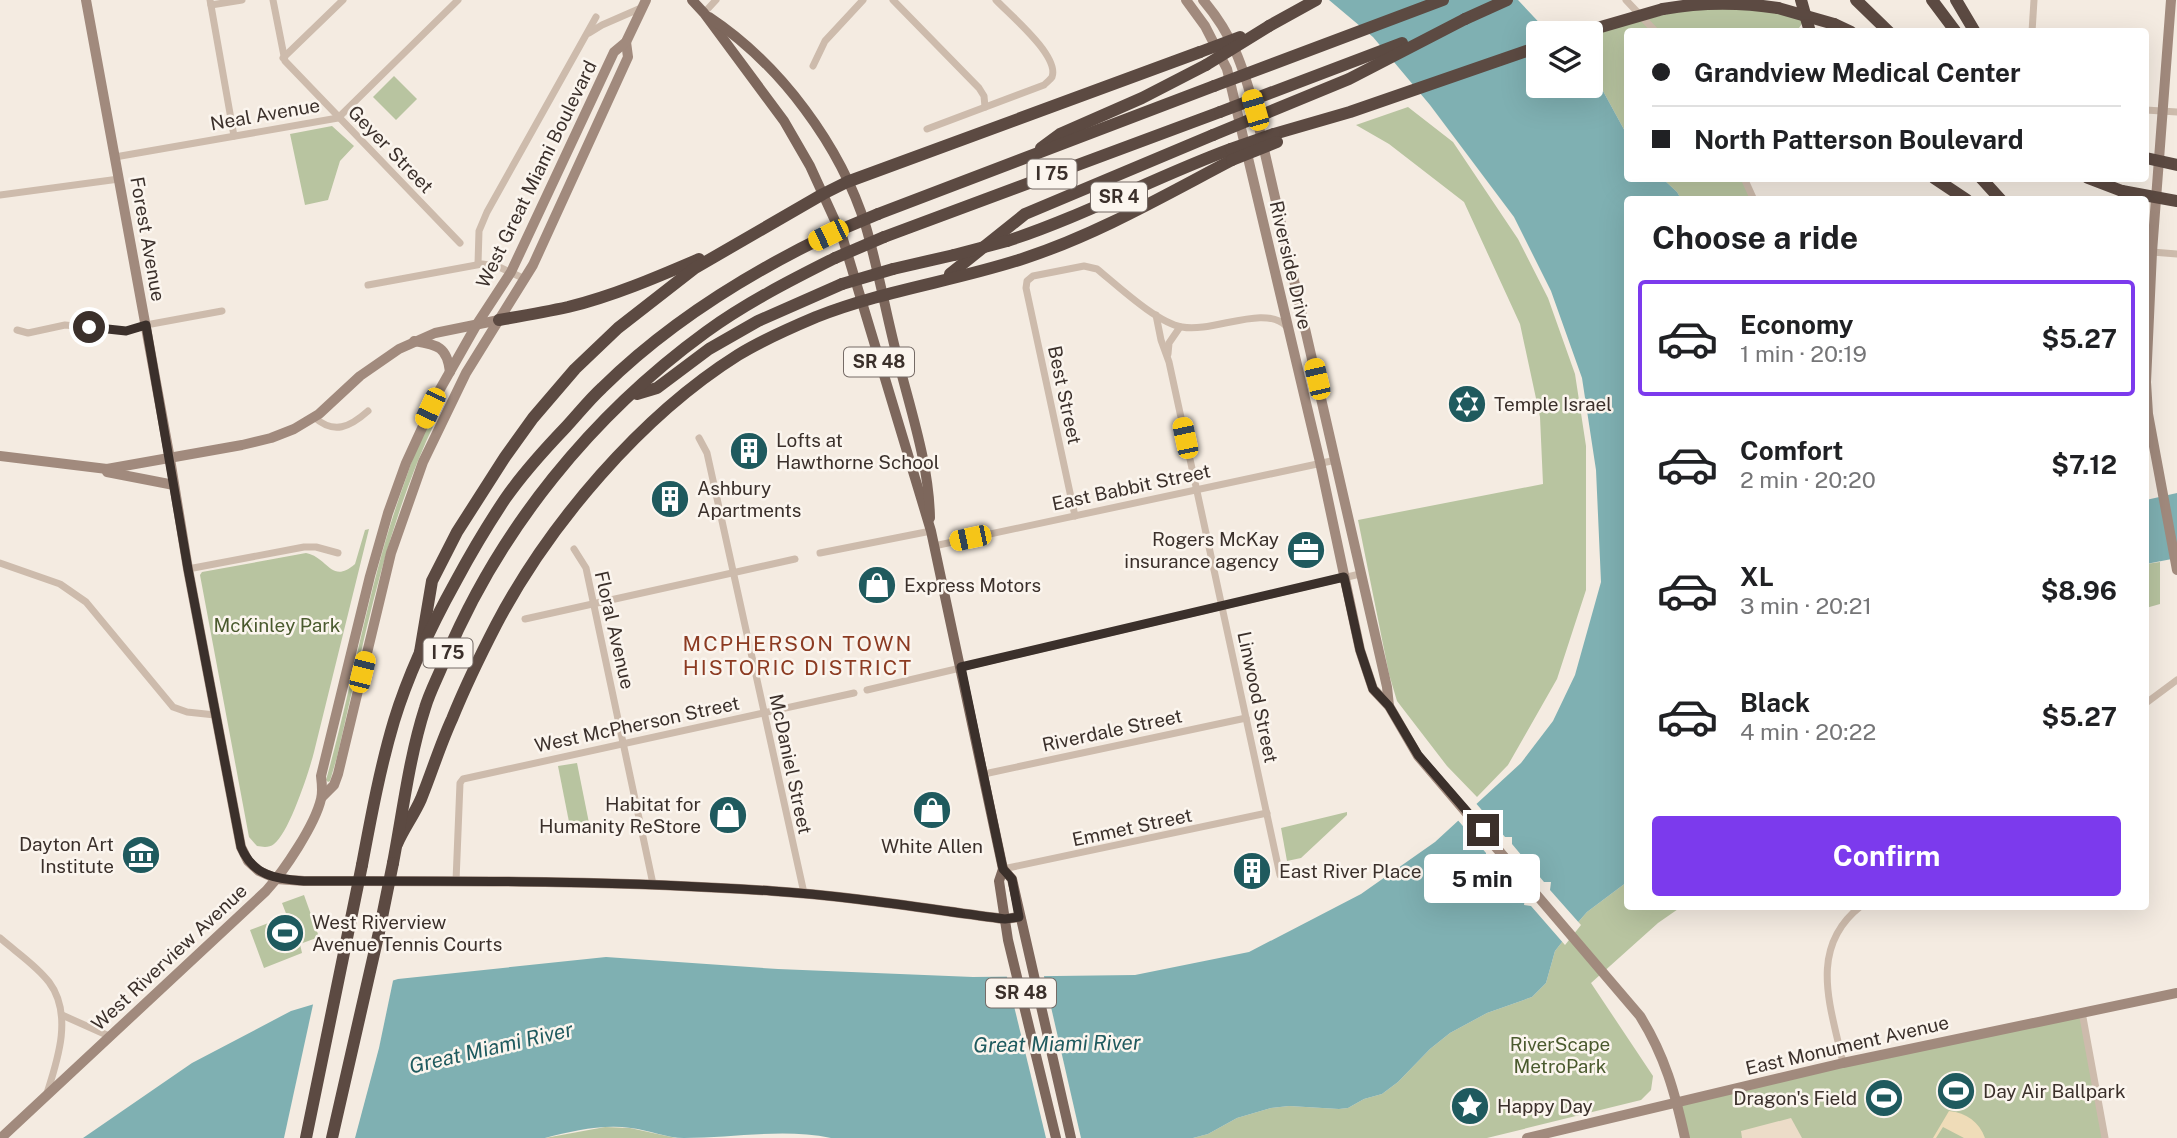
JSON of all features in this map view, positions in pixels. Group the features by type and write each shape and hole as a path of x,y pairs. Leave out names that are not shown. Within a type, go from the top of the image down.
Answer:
{"highway":[{"path":"1032,154 1060,134 1143,98 1206,65 1316,0"},
{"name":"I 75","path":"306,1138 375,795 394,722 420,652 457,578 505,499 544,449 601,388 670,330 718,295 767,265 828,235 1032,154 1443,0"},
{"name":"I 75","path":"332,1138 349,1071 397,844 415,741 426,705 462,619 504,545 570,456 630,397 673,358 718,324 769,292 835,258 884,237 1465,19 1507,0"},
{"path":"1801,0 1809,28"},
{"path":"1856,0 1885,28"},
{"path":"1931,0 1953,28"},
{"path":"1956,0 1973,28"},
{"path":"1603,26 1663,9 1721,3 1778,8 1842,28"},
{"path":"937,281 955,272 1025,214 1349,79 1465,19"},
{"path":"420,652 432,581 457,532 481,494 533,418 575,369 618,328 669,286 847,182 1269,26"},
{"path":"397,844 419,803 451,720 497,624 564,517 628,447 674,403 738,355 772,336 816,317 882,296 1024,258 1084,236 1231,154 1526,51"},
{"name":"SR 4","path":"630,397 657,388 709,349 758,321 842,284 1007,241 1059,223 1181,169 1231,154"},
{"path":"2149,159 2177,165"},
{"path":"1940,182 1960,196"},
{"path":"1985,182 1997,196"},
{"path":"2098,182 2122,191 2177,201"},
{"path":"499,320 593,299 707,256 720,254"}],"main road":[{"name":"Forest Avenue","path":"86,0 241,847 254,868 277,879"},
{"name":"SR 48","path":"692,0 784,121 810,166 842,236 931,531 1003,869 999,881 1008,940 1056,1138"},
{"name":"Riverside Drive","path":"1186,0 1205,26 1227,69 1366,671 1373,689 1389,706 1409,742 1430,768 1640,1016 1658,1046 1669,1075 1685,1138"},
{"name":"Riverside Drive","path":"1203,0 1221,23 1241,62 1255,110 1336,460 1389,706"},
{"path":"2149,252 2172,0"},
{"name":"West Great Miami Boulevard","path":"322,797 321,776 384,527 415,443 450,372 511,272 614,52 626,42 644,4"},
{"name":"SR 48","path":"704,13 729,29 765,62 795,95 827,143 847,182 866,226 915,428 930,497 931,531"},
{"name":"West Great Miami Boulevard","path":"277,879 304,836 322,797 334,785 338,774 383,583 415,484 452,400 525,279 628,57 626,42"},
{"path":"90,468 107,469 170,459 271,438 314,417 372,366 414,341 436,333 499,320"},
{"path":"414,341 442,349 450,372"},
{"path":"2149,420 2177,570"},
{"path":"0,456 90,468 174,485"},
{"name":"SR 48","path":"1003,869 1012,879 1071,1138"},
{"path":"277,879 653,884 804,893 1005,919 1019,917"},
{"name":"West Riverview Avenue","path":"1,1138 277,879"},
{"name":"East Monument Avenue","path":"1527,1138 1554,1135 1676,1101 1843,1063 2177,993"}],"street":[{"path":"234,136 210,3 242,0"},
{"path":"273,0 283,58"},
{"path":"283,58 343,0"},
{"name":"Neal Avenue","path":"115,157 338,118 458,0"},
{"path":"704,13 716,0"},
{"path":"813,66 825,41 863,0"},
{"path":"893,0 979,88 984,96 985,107"},
{"path":"928,129 1044,85 1052,78 1053,68 1042,47 996,0"},
{"path":"1626,0 1652,28"},
{"path":"2032,28 2034,0"},
{"path":"586,36 596,27 644,4"},
{"path":"478,264 479,231 486,212 596,17"},
{"name":"Geyer Street","path":"283,58 460,243"},
{"path":"2149,110 2177,112"},
{"path":"0,195 119,179"},
{"path":"2149,252 2177,254"},
{"path":"368,285 478,264 497,266 525,279"},
{"name":"Best Street","path":"1075,516 1026,288 1027,281 1033,276 1091,267 1156,315"},
{"path":"16,330 28,332 65,325 126,331 222,311"},
{"path":"1156,315 1180,327 1204,328 1255,317 1268,317 1281,320 1287,327"},
{"name":"Linwood Street","path":"1156,315 1169,362 1280,875"},
{"name":"Linwood Street","path":"1169,362 1169,343 1180,327"},
{"path":"314,417 322,424 334,428 350,424 368,411"},
{"name":"McDaniel Street","path":"699,438 707,453 804,893"},
{"name":"East Babbit Street","path":"934,546 1336,460"},
{"path":"820,553 931,531"},
{"path":"188,569 304,547 338,553"},
{"name":"Floral Avenue","path":"574,549 586,568 653,884"},
{"path":"525,619 795,559"},
{"path":"0,564 68,589 86,602 173,707 187,712 215,715"},
{"path":"867,690 1360,574"},
{"path":"2149,701 2177,680"},
{"name":"West McPherson Street","path":"456,881 460,783 467,778 854,693"},
{"name":"Riverdale Street","path":"984,774 1246,718"},
{"name":"Emmet Street","path":"1003,869 1267,813"},
{"path":"1843,1063 1827,987 1827,965 1830,947 1849,916 1856,910"},
{"path":"0,938 49,982 56,992 62,1015 59,1048 46,1097"},
{"path":"2082,1012 2105,1138"},
{"path":"62,1015 109,1036"}],"green space":[{"path":"1707,4 1808,15 1799,28 1624,28 1624,130 1603,91 1603,30"},
{"path":"394,76 417,99 396,120 373,97"},
{"path":"1408,107 1453,142 1518,239 1548,298 1575,374 1586,446 1586,590 1557,679 1508,765 1477,797 1447,766 1397,701 1389,674 1358,520 1543,484 1540,417 1520,324 1464,202 1389,144 1356,125"},
{"path":"332,126 354,146 340,161 328,200 305,205 290,134"},
{"path":"1666,182 1746,182 1752,196 1679,196"},
{"path":"434,416 437,418 403,500 390,542 337,757 328,782 326,780 381,557 417,448"},
{"name":"McKinley Park","path":"369,529 303,787 280,838 270,846 257,846 249,837 200,575 202,572 306,553 340,572 355,564 365,530"},
{"path":"2160,562 2160,604 2149,607 2149,564"},
{"path":"577,763 589,823 570,827 558,766"},
{"path":"1347,812 1347,815 1301,858 1287,861 1281,828"},
{"name":"RiverScape MetroPark","path":"1624,884 1624,910 1677,910 1658,923 1591,983 1653,1076 1651,1090 1641,1100 1487,1138 1193,1138 1208,1134 1237,1118 1271,1108 1348,1108 1364,1099 1382,1094 1450,1033 1487,1013 1532,997 1546,983 1555,951 1587,912"},
{"name":"West Riverview Avenue Tennis Courts","path":"304,895 319,937 300,944 302,953 264,968 250,930 287,916 282,903"},
{"path":"2082,1012 2105,1138 1684,1138 1676,1102"},
{"path":"605,1127 630,1128 676,1138 545,1138"}],"sand":[{"path":"1949,1111 1972,1119 1985,1138 1964,1138 1943,1127 1936,1138 1933,1138"}],"shaded area":[{"path":"1791,1118 1802,1138 1742,1138 1741,1131"}],"water":[{"name":"Great Miami River","path":"1329,0 1518,0 1538,21 1526,21 1526,98 1603,98 1603,91 1624,130 1624,182 1666,182 1679,196 1624,196 1624,884 1587,912 1573,928 1555,951 1546,983 1532,997 1487,1013 1450,1033 1382,1094 1364,1099 1348,1108 1271,1108 1237,1118 1208,1134 1193,1138 831,1138 776,1134 684,1138 631,1128 609,1127 545,1138 83,1138 192,1063 291,1011 398,979 606,957 778,969 973,977 1135,975 1249,952 1361,894 1435,842 1521,763 1553,721 1575,675 1601,582 1596,470 1582,378 1551,291 1514,217 1430,105 1373,37"},
{"path":"2177,493 2177,558 2149,563 2149,499"}],"pier":[{"path":"1474,801 1505,837 1512,837 1512,844 1544,882 1551,882 1550,890 1581,925 1565,945 1531,906 1524,905 1525,898 1493,861 1486,860 1486,853 1456,818"},
{"path":"1043,972 1081,1138 1046,1138 1006,973"},
{"path":"394,976 379,1048 355,1138 284,1138 314,1000"}],"place":[{"name":"Temple Israel","path":"1467,404"},
{"name":"Lofts at Hawthorne School","path":"749,451"},
{"name":"Ashbury Apartments","path":"670,499"},
{"name":"Rogers McKay insurance agency","path":"1306,550"},
{"name":"Express Motors","path":"877,585"},
{"name":"White Allen","path":"932,810"},
{"name":"Habitat for Humanity ReStore","path":"728,815"},
{"name":"Dayton Art Institute","path":"141,855"},
{"name":"East River Place","path":"1252,871"},
{"name":"West Riverview Avenue Tennis Courts","path":"285,933"},
{"name":"Day Air Ballpark","path":"1956,1091"},
{"name":"Dragon's Field","path":"1884,1098"},
{"name":"Happy Day","path":"1470,1106"}],"district":[{"name":"MCPHERSON TOWN HISTORIC DISTRICT","path":"798,656"}],"route":[{"path":"89,327 126,331 146,325 188,569 241,847 254,868 265,875 277,879 304,881 531,880 653,884 828,895 1005,919 1019,917 1012,879 1003,869 961,667 1344,577 1360,650 1373,689 1389,706 1418,755 1483,830"}]}
